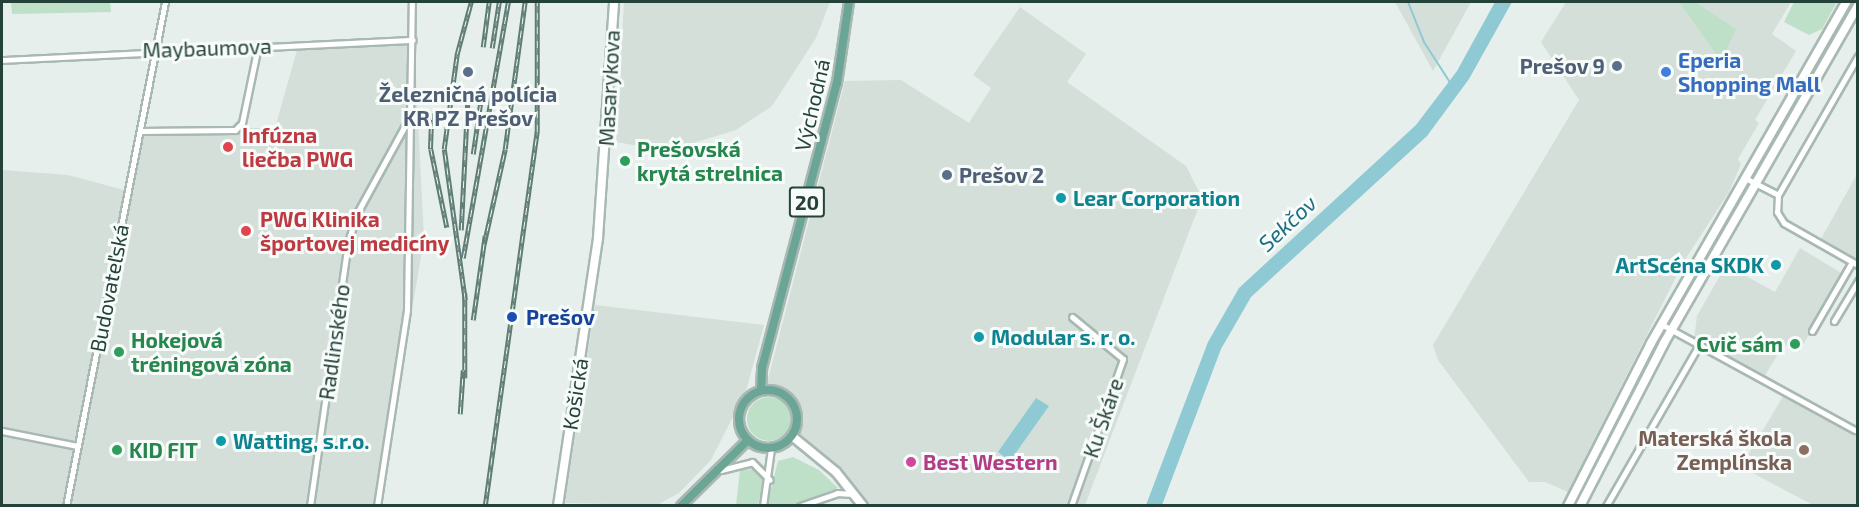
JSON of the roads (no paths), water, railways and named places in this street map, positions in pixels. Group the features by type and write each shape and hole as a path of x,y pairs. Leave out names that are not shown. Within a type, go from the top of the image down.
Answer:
{"main road":[{"name":"Východná","path":"761,390 762,368 837,83 849,2"},
{"path":"761,390 780,391 794,404 798,420 792,436 771,448 748,440 739,415 746,399 761,390"},
{"path":"681,506 748,440"}],"street":[{"name":"Budovateľská","path":"66,506 165,2"},
{"name":"Radlinského","path":"377,506 407,310 408,120 413,40 412,2"},
{"name":"Masarykova","path":"604,175 614,2"},
{"path":"1568,506 1661,324 1846,2"},
{"path":"1580,506 1672,330 1857,6"},
{"name":"Maybaumova","path":"2,60 155,50 413,40"},
{"path":"140,131 235,130 242,123 258,46"},
{"path":"1812,331 1855,263 1784,223 1778,195 1857,56"},
{"name":"Radlinského","path":"310,506 348,243 356,215 408,120"},
{"name":"Košická","path":"560,503 604,175"},
{"path":"1745,178 1778,195"},
{"path":"1834,321 1857,281"},
{"name":"Ku Škáre","path":"1071,506 1123,359 1072,317"},
{"path":"1661,324 1855,430"},
{"path":"1606,506 1699,345"},
{"path":"2,431 78,446"},
{"path":"792,436 856,495 863,506"},
{"path":"763,506 770,480 771,448"},
{"path":"719,470 752,462 770,480"},
{"path":"800,506 824,496 856,495"}],"water":[{"path":"1495,2 1512,2 1469,79 1427,136 1251,297 1221,349 1162,505 1146,505 1208,342 1239,288 1416,125 1457,71"},
{"path":"1036,398 1049,406 1010,461 998,452"}],"waterway":[{"path":"1408,2 1424,42 1451,84"}],"railway":[{"path":"465,300 444,149 457,54 471,2"},
{"path":"483,47 489,2"},
{"path":"492,48 499,2"},
{"path":"463,258 508,2"},
{"path":"484,244 505,149 525,2"},
{"path":"485,506 537,132 537,2"},
{"path":"461,230 468,90"},
{"path":"473,154 482,92"},
{"path":"432,113 431,149 447,227"},
{"path":"473,320 485,236"},
{"path":"465,293 465,378"},
{"path":"460,414 463,370"}],"place":[{"name":"Prešov 9","path":"1617,66"},
{"name":"Železničná polícia KR PZ Prešov","path":"468,72"},
{"name":"Eperia Shopping Mall","path":"1666,72"},
{"name":"Infúzna liečba PWG","path":"228,147"},
{"name":"Prešovská krytá strelnica","path":"625,161"},
{"name":"Prešov 2","path":"947,175"},
{"name":"Lear Corporation","path":"1061,198"},
{"name":"PWG Klinika športovej medicíny","path":"246,231"},
{"name":"ArtScéna SKDK","path":"1776,265"},
{"name":"Prešov","path":"512,317"},
{"name":"Modular s. r. o.","path":"979,337"},
{"name":"Cvič sám","path":"1795,344"},
{"name":"Hokejová tréningová zóna","path":"119,352"},
{"name":"Watting, s.r.o.","path":"221,441"},
{"name":"KID FIT","path":"117,450"},
{"name":"Materská škola Zemplínska","path":"1804,450"},
{"name":"Best Western","path":"911,462"}],"water label":[{"name":"Sekčov","path":"1287,223"}]}
